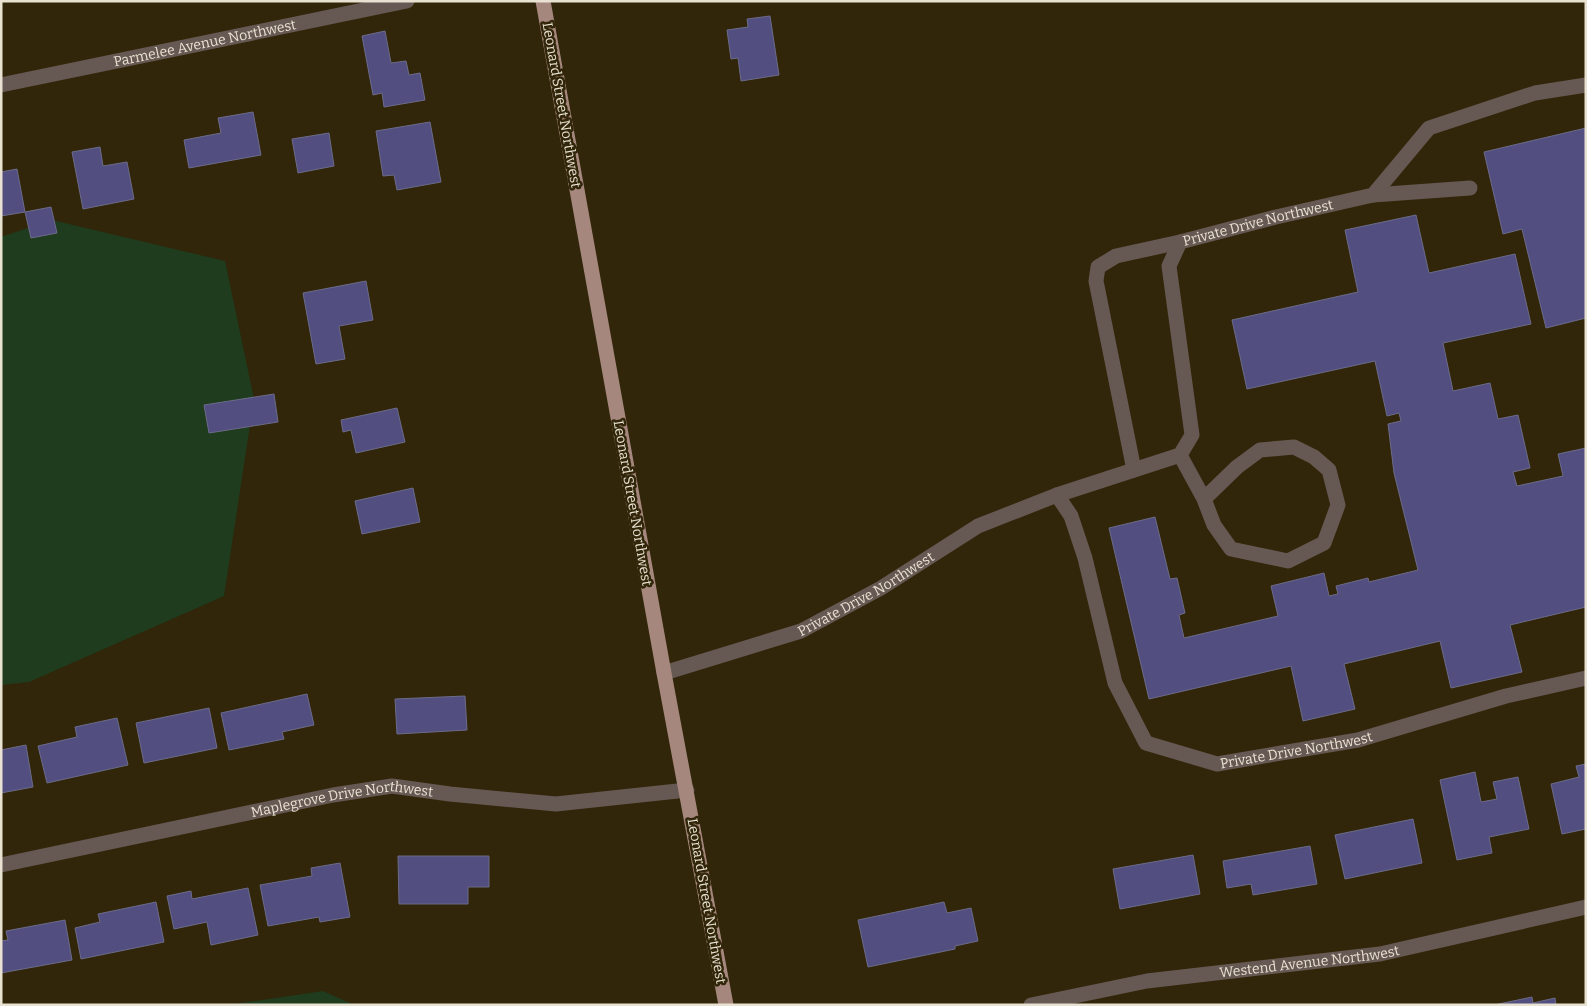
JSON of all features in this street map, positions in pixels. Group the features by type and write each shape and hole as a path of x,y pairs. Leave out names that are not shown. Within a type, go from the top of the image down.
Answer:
{"main road":[{"name":"Leonard Street Northwest","path":"543,1 726,1005"}],"street":[{"name":"Parmelee Avenue Northwest","path":"1,85 407,1"},
{"path":"1373,195 1429,128 1535,93 1586,85"},
{"name":"Private Drive Northwest","path":"664,673 801,630 881,588 978,526 1057,495 1180,455 1192,435 1168,266 1180,242 1276,217 1373,195 1470,188"},
{"path":"1134,470 1096,281 1098,267 1116,256 1180,242"},
{"path":"1180,455 1204,499 1214,525 1232,549 1288,561 1324,543 1338,505 1329,470 1314,457 1294,447 1260,450 1237,467 1204,499"},
{"name":"Private Drive Northwest","path":"1057,495 1070,516 1085,558 1115,683 1146,744 1217,764 1358,740 1506,696 1586,678"},
{"name":"Maplegrove Drive Northwest","path":"1,865 333,795 392,786 450,794 556,804 687,790"},
{"name":"Westend Avenue Northwest","path":"1031,1005 1147,981 1380,954 1586,907"}],"green space":[{"path":"52,220 225,261 254,399 224,596 29,682 1,685 1,237"},
{"path":"323,991 354,1005 228,1005"}],"building":[{"path":"770,16 779,75 741,81 738,58 731,59 727,30 748,27 747,19"},
{"path":"385,31 391,63 406,61 409,75 420,73 425,100 384,107 382,93 373,95 362,36"},
{"path":"253,112 261,155 189,168 184,140 221,133 218,118"},
{"path":"430,122 441,182 397,190 394,175 383,176 376,131"},
{"path":"1586,128 1586,318 1546,328 1522,229 1503,234 1484,152"},
{"path":"329,133 334,166 298,173 292,139"},
{"path":"100,147 103,166 127,162 134,199 83,209 72,152"},
{"path":"17,169 25,212 1,216 1,172"},
{"path":"51,207 57,233 31,238 25,212"},
{"path":"1416,215 1429,273 1515,254 1531,324 1443,343 1453,391 1490,383 1498,419 1518,415 1530,468 1513,472 1517,486 1563,476 1558,454 1586,448 1586,607 1510,625 1522,672 1451,688 1440,641 1344,664 1355,709 1303,721 1291,666 1149,699 1109,528 1155,517 1170,579 1177,578 1185,613 1179,615 1184,638 1278,616 1271,586 1324,573 1329,596 1338,594 1336,586 1368,578 1369,582 1418,570 1394,473 1388,424 1401,421 1399,413 1387,416 1375,361 1247,389 1232,320 1358,292 1345,230"},
{"path":"366,281 373,320 339,326 345,359 316,364 303,293"},
{"path":"274,394 278,422 209,433 204,405"},
{"path":"397,408 405,442 356,453 351,430 343,432 341,420"},
{"path":"413,488 420,522 362,534 355,501"},
{"path":"307,694 314,725 282,732 284,739 229,750 221,713"},
{"path":"465,696 467,730 397,734 395,699"},
{"path":"209,708 217,748 144,763 136,723"},
{"path":"117,718 128,765 47,783 38,746 77,737 75,727"},
{"path":"26,745 33,787 1,793 1,750"},
{"path":"1586,764 1586,829 1562,834 1551,784 1579,777 1576,766"},
{"path":"1475,772 1481,802 1497,799 1493,782 1518,777 1529,829 1489,837 1492,853 1457,860 1440,780"},
{"path":"1413,819 1422,863 1345,879 1335,835"},
{"path":"1310,846 1317,884 1253,895 1251,884 1227,888 1223,861"},
{"path":"1193,855 1200,894 1120,909 1113,869"},
{"path":"398,856 489,856 489,887 468,887 468,904 399,904"},
{"path":"340,863 350,917 320,922 319,917 268,926 260,885 312,876 311,868"},
{"path":"248,888 258,935 211,945 207,922 174,929 167,896 191,891 192,899"},
{"path":"156,902 164,942 81,959 75,928 100,922 98,914"},
{"path":"944,902 947,913 971,908 978,941 955,946 955,949 868,967 858,920"},
{"path":"65,920 72,960 1,973 1,941 8,940 6,931"},
{"path":"1532,997 1533,1003 1555,998 1556,1005 1494,1005"}]}
